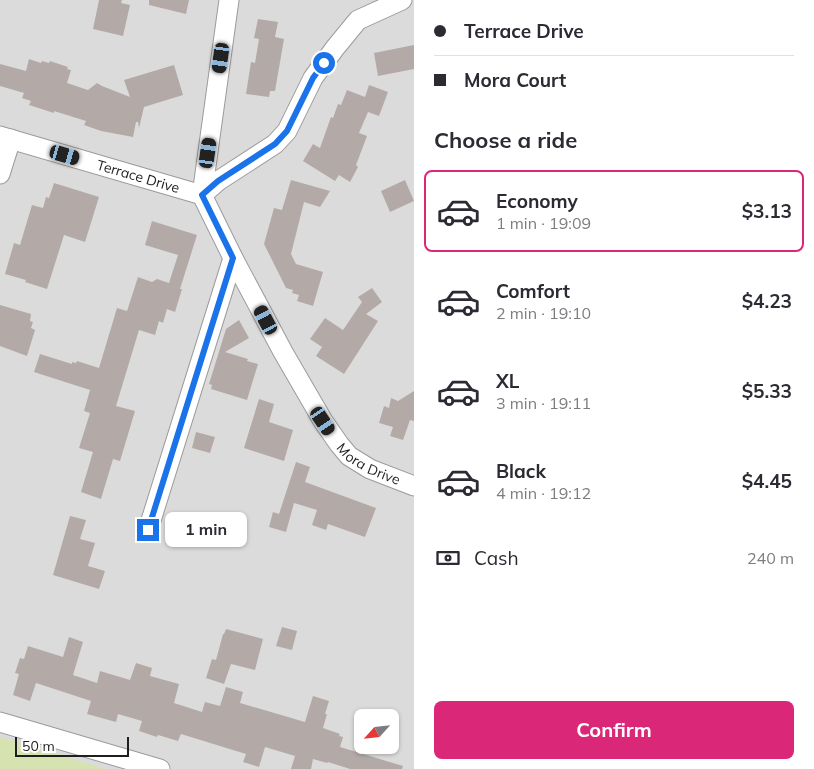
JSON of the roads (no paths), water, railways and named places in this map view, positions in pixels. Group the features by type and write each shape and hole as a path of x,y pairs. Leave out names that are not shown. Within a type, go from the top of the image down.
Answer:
{"street":[{"path":"202,195 229,0"},
{"path":"202,195 218,181 275,144 287,131 313,78 358,20 402,0"},
{"path":"0,174 5,137"},
{"name":"Terrace Drive","path":"5,137 202,195"},
{"name":"Mora Drive","path":"202,195 233,258 292,367 338,444 349,456 370,470 414,486"},
{"path":"148,530 233,258"},
{"path":"0,722 160,769"}]}
